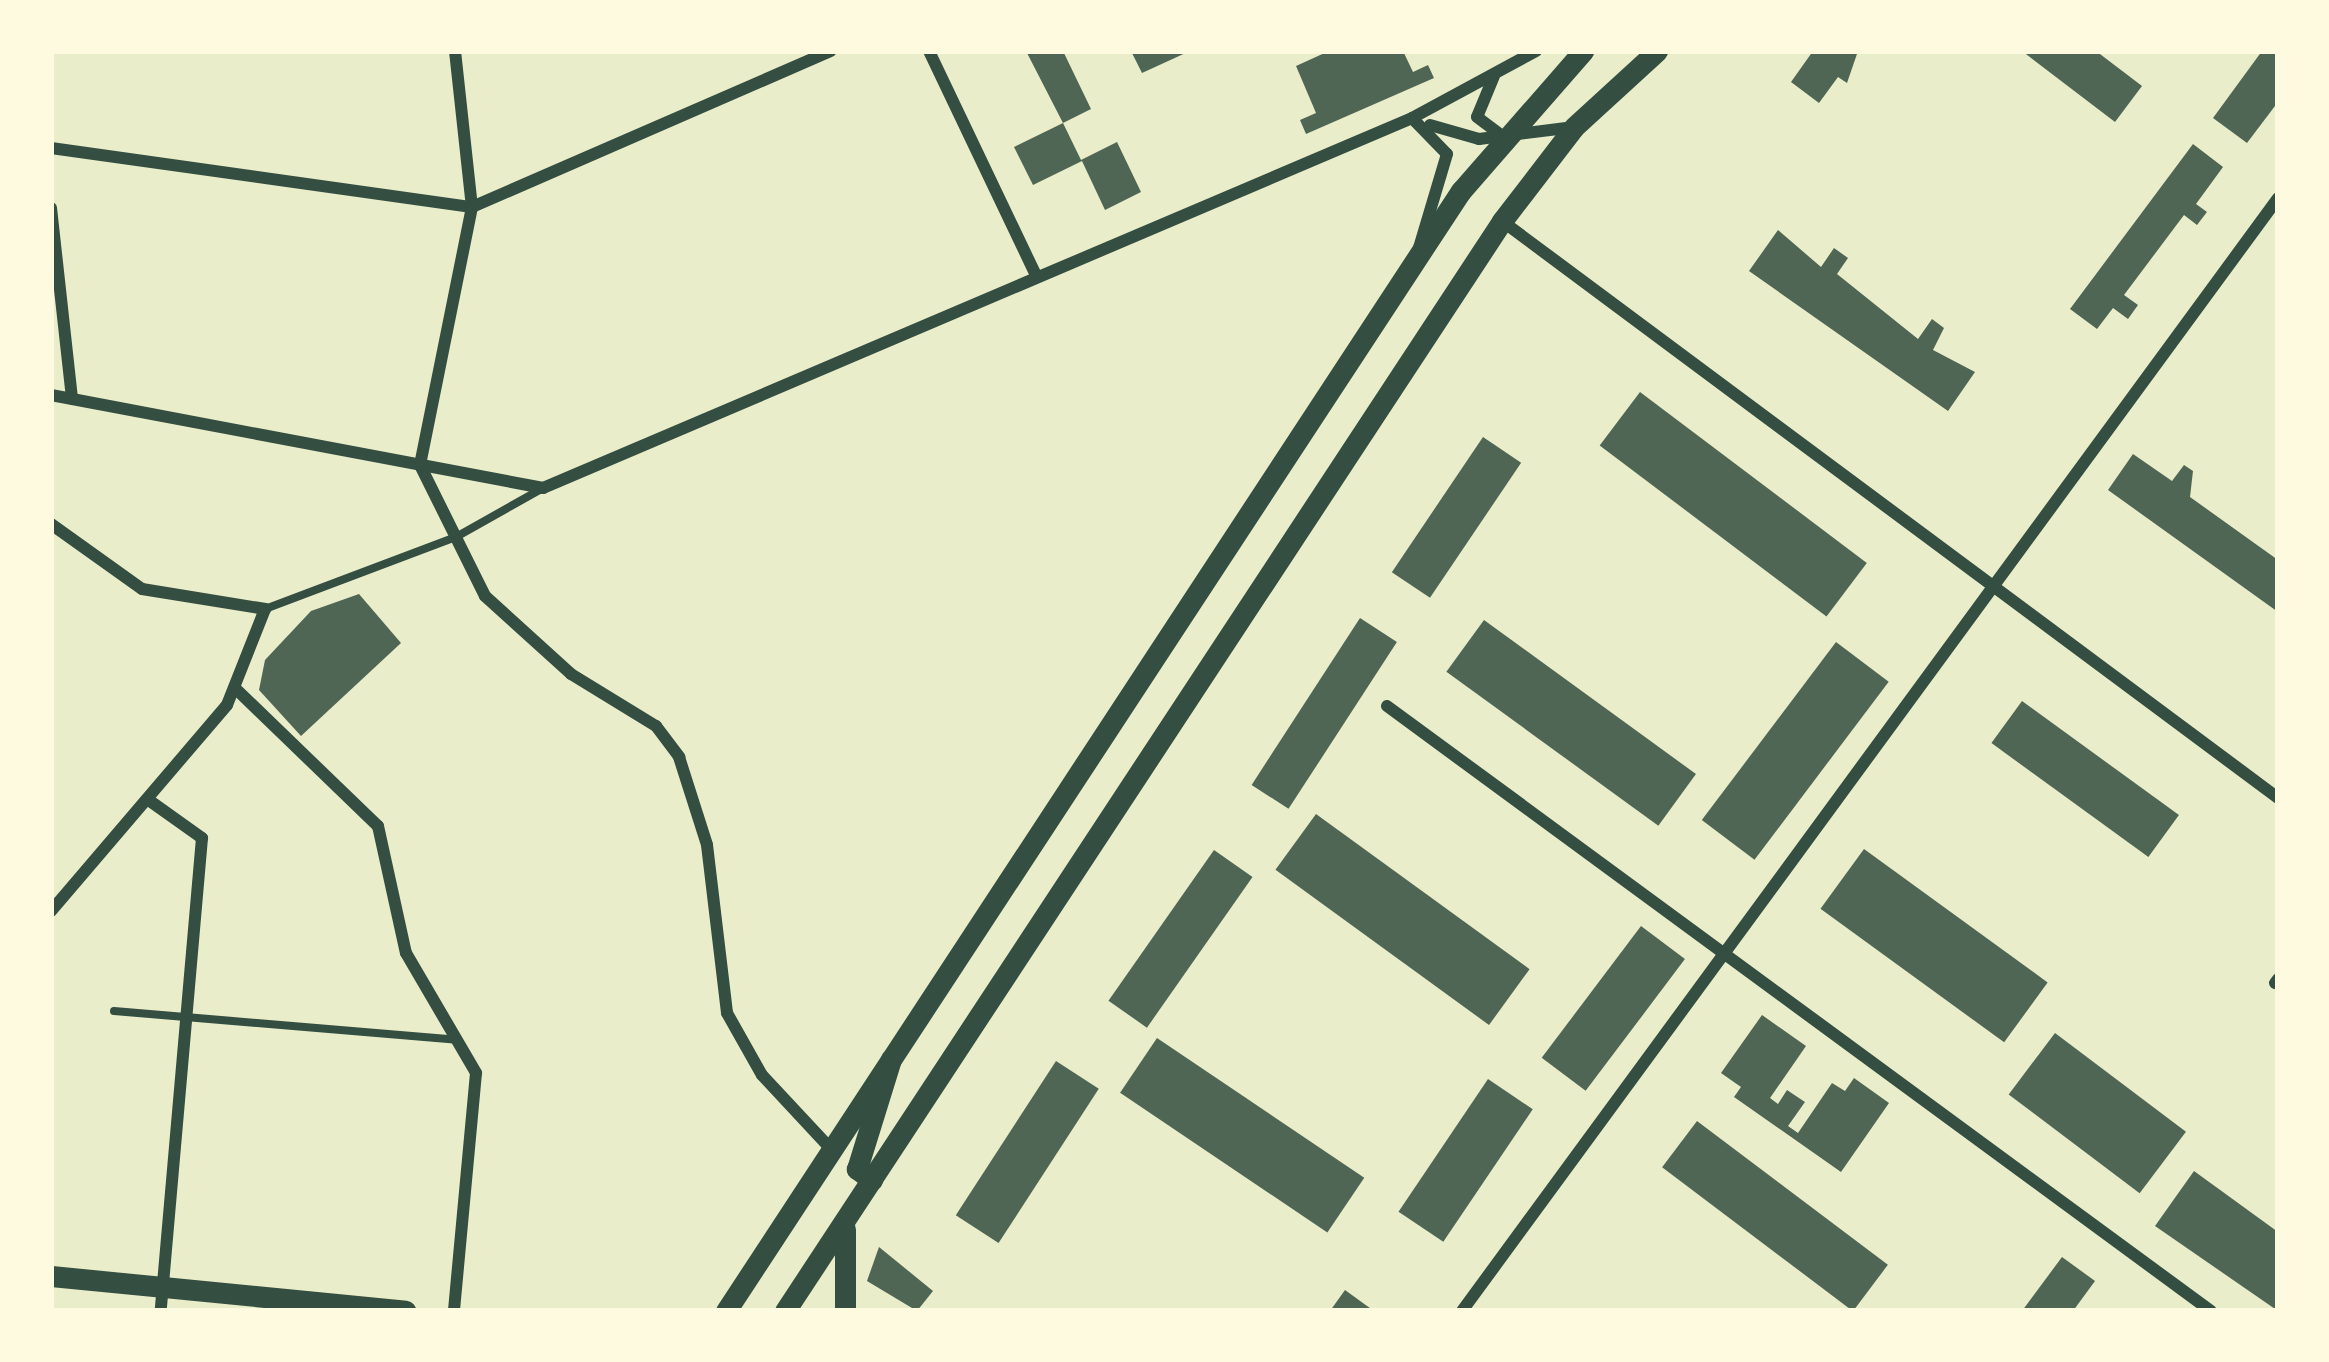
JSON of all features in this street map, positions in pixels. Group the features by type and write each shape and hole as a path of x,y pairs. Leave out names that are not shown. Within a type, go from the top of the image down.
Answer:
{"main road":[{"path":"726,1311 1417,257 1503,136 1583,51"},
{"path":"785,1311 1502,221 1574,127 1657,51"},
{"path":"872,1180 857,1169 892,1058"},
{"path":"845,1311 848,1217"},
{"path":"51,1276 405,1311"}],"street":[{"path":"455,51 472,207 420,465 485,596 571,674 656,726 679,757 707,845 728,1013 762,1075 832,1150"},
{"path":"51,148 472,207 830,51"},
{"path":"929,51 1036,275"},
{"path":"51,395 543,488 1412,118 1536,51"},
{"path":"1498,71 1477,117 1503,136"},
{"path":"1412,118 1428,125 1503,136 1574,127"},
{"path":"1417,257 1447,154 1428,125"},
{"path":"1462,1311 2278,198"},
{"path":"51,208 72,399"},
{"path":"1502,221 2278,798"},
{"path":"51,524 142,589 266,609 237,691 150,801 51,911"},
{"path":"237,691 378,826 406,953 476,1073 454,1311"},
{"path":"1387,706 1726,950 2211,1311"},
{"path":"150,801 202,838 161,1311"}],"lane":[{"path":"266,609 456,537 543,488"},
{"path":"114,1011 458,1039"}],"building":[{"path":"1026,51 1063,51 1091,109 1063,123"},
{"path":"1131,51 1190,51 1142,73"},
{"path":"1329,51 1403,51 1413,72 1428,65 1434,78 1306,134 1300,120 1316,113 1296,66"},
{"path":"1813,51 1858,51 1847,83 1838,77 1819,103 1791,82"},
{"path":"2022,51 2096,51 2142,86 2115,122"},
{"path":"2262,51 2278,51 2278,102 2247,143 2213,118"},
{"path":"1063,123 1081,160 1117,142 1141,192 1105,210 1082,161 1033,185 1014,147"},
{"path":"2193,144 2223,167 2196,204 2207,212 2197,225 2184,215 2124,295 2138,305 2128,319 2113,308 2097,329 2070,309"},
{"path":"1778,230 1821,267 1834,248 1848,258 1837,274 1918,339 1932,319 1944,328 1933,350 1975,372 1948,411 1749,271"},
{"path":"1640,392 1867,563 1826,616 1600,446"},
{"path":"1483,437 1521,463 1430,598 1392,572"},
{"path":"2133,454 2172,481 2184,465 2193,471 2190,497 2278,560 2278,612 2108,490"},
{"path":"359,594 401,643 301,736 259,690 265,660 311,611"},
{"path":"1360,618 1397,642 1289,809 1252,785"},
{"path":"1484,620 1696,774 1658,826 1446,672"},
{"path":"1836,642 1889,682 1755,860 1702,820"},
{"path":"2022,701 2179,815 2148,857 1991,743"},
{"path":"1316,814 1530,969 1489,1025 1275,870"},
{"path":"1864,849 2048,982 2004,1042 1821,909"},
{"path":"1214,850 1253,877 1147,1028 1108,1001"},
{"path":"1641,926 1685,959 1586,1091 1542,1058"},
{"path":"1762,1015 1806,1046 1770,1098 1778,1104 1787,1090 1805,1102 1788,1126 1798,1133 1832,1083 1845,1091 1854,1078 1889,1103 1841,1172 1734,1097 1741,1087 1721,1073"},
{"path":"2055,1033 2186,1132 2140,1193 2009,1094"},
{"path":"1157,1038 1364,1178 1327,1233 1120,1093"},
{"path":"1056,1061 1099,1089 999,1243 956,1215"},
{"path":"1488,1079 1533,1109 1443,1242 1399,1212"},
{"path":"1697,1121 1888,1265 1853,1311 1662,1167"},
{"path":"2194,1171 2278,1232 2278,1311 2155,1226"},
{"path":"879,1247 933,1291 917,1311 867,1281"},
{"path":"2062,1257 2095,1281 2073,1311 2022,1311"},
{"path":"1345,1290 1374,1311 1330,1311"}]}
